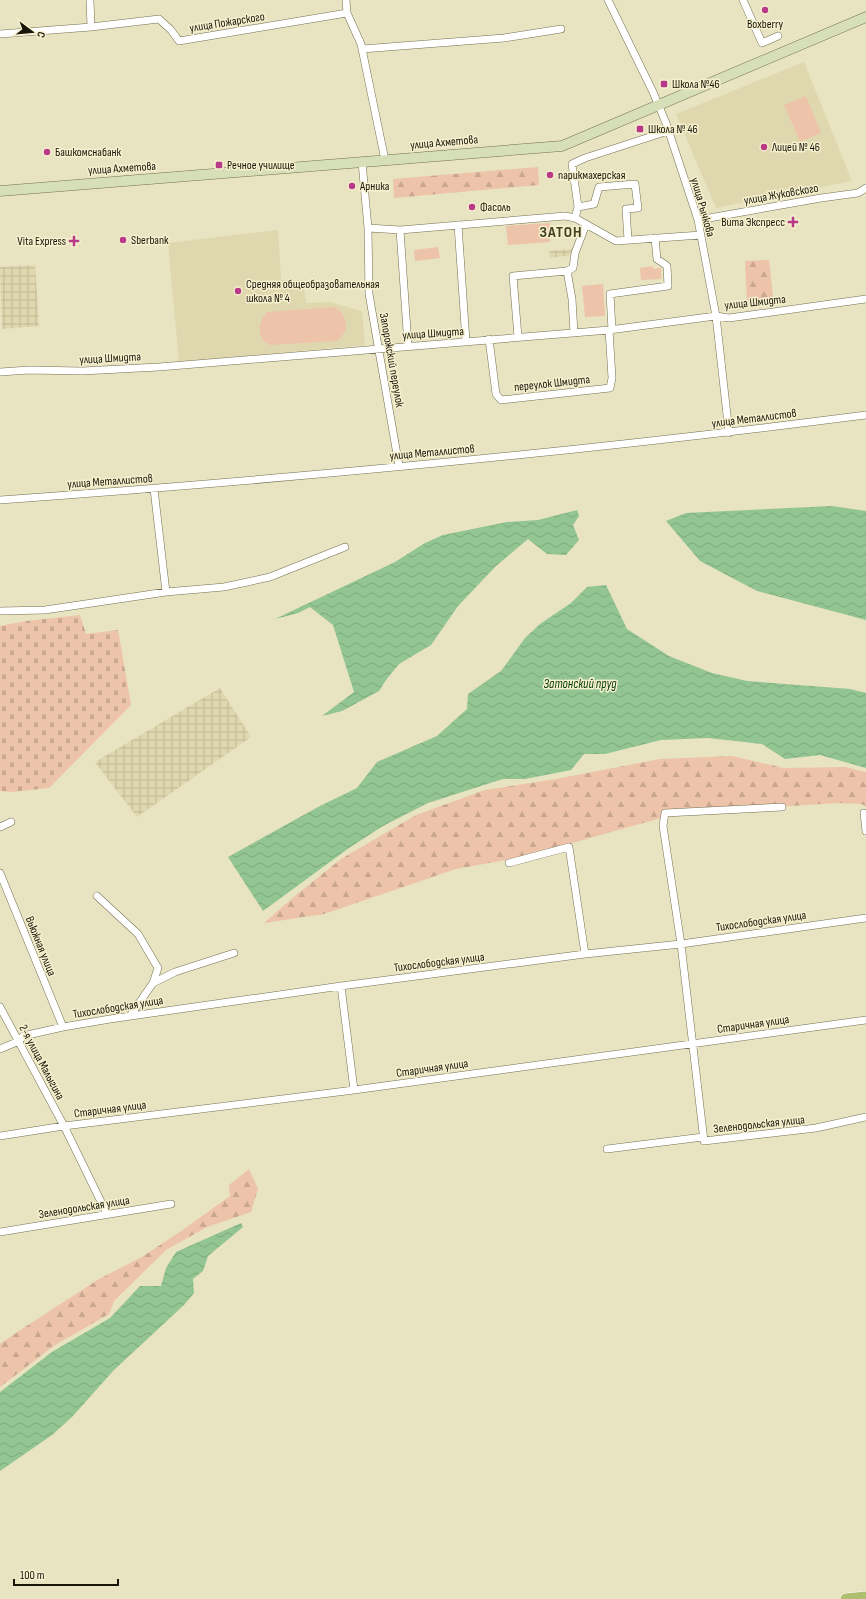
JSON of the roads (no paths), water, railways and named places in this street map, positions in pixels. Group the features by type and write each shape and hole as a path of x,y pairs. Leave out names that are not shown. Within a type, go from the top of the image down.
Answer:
{"main road":[{"name":"улица Ахметова","path":"0,191 562,146 866,17"},
{"path":"846,1599 866,1597"}],"street":[{"path":"90,0 91,27"},
{"path":"346,0 347,13 361,44 385,160"},
{"name":"улица Рычкова","path":"610,0 653,92 668,131 698,220 716,316 729,433"},
{"path":"743,0 762,43 778,36"},
{"name":"улица Пожарского","path":"0,34 91,27 159,19 171,30 179,41 347,13"},
{"path":"362,49 504,38 561,29"},
{"path":"575,218 578,207 572,164 585,158 668,131"},
{"name":"Запорожский переулок","path":"362,162 368,228 369,294 399,466"},
{"path":"578,207 594,204 599,187 635,184 638,208 626,209 628,240"},
{"name":"улица Жуковского","path":"698,220 821,198 858,193 866,188"},
{"path":"368,228 400,230 564,216 575,218 616,241 701,236"},
{"path":"458,224 466,341"},
{"path":"518,337 513,276 567,271 572,268 586,224"},
{"path":"400,230 408,345"},
{"path":"610,330 610,294 668,286 667,266 657,259 655,238"},
{"path":"567,271 572,299 574,333"},
{"name":"улица Шмидта","path":"0,372 29,370 82,371 159,367 408,345 610,330 716,316 729,318 866,298"},
{"name":"переулок Шмидта","path":"489,339 496,394 501,400 610,388 612,378 610,330"},
{"name":"улица Металлистов","path":"0,500 154,489 399,466 729,433 866,415"},
{"path":"154,489 166,592"},
{"path":"0,611 45,610 166,592 224,587 270,577 345,547"},
{"path":"704,1139 681,944 663,826 664,813 782,807"},
{"path":"864,813 866,831"},
{"path":"0,827 11,822"},
{"path":"509,863 569,848 585,954"},
{"name":"Вьюжная улица","path":"0,873 62,1027"},
{"path":"97,896 138,934 158,968 153,984 130,1016"},
{"name":"Тихослободская улица","path":"0,1049 19,1041 23,1036 62,1027 130,1016 341,986 585,954 681,944 866,918"},
{"path":"153,984 175,972 234,953"},
{"path":"341,986 354,1090"},
{"name":"2-я улица Малыгина","path":"0,1007 64,1126 107,1214"},
{"name":"Старичная улица","path":"0,1136 64,1126 354,1090 866,1020"},
{"name":"Зеленодольская улица","path":"607,1149 816,1128 866,1117"},
{"name":"Зеленодольская улица","path":"0,1232 171,1204"}],"water":[{"path":"832,506 866,511 866,620 757,591 700,561 666,521 686,513"},
{"path":"577,510 579,516 573,525 579,540 566,555 547,554 528,539 496,566 458,606 431,645 399,664 379,691 342,711 322,716 354,692 333,625 310,607 298,613 275,619 395,562 425,543 443,535 507,522 538,520"},
{"name":"Затонский пруд","path":"606,585 627,629 669,656 712,673 747,681 850,689 866,693 866,768 820,755 785,759 762,744 708,738 661,740 605,754 584,754 571,770 525,779 503,779 428,803 383,826 349,848 263,911 228,857 320,806 357,788 377,762 437,736 467,709 468,694 501,671 525,638 540,624 571,603 587,587"},
{"path":"241,1223 243,1227 208,1256 203,1271 193,1279 194,1293 185,1304 114,1370 72,1417 52,1435 0,1471 0,1392 52,1352 110,1318 140,1286 161,1286 166,1268 176,1252"}],"place":[{"name":"Boxberry","path":"765,10"},
{"name":"Школа №46","path":"664,84"},
{"name":"Школа № 46","path":"640,129"},
{"name":"Лицей № 46","path":"764,147"},
{"name":"Башкомснабанк","path":"47,152"},
{"name":"Речное училище","path":"219,165"},
{"name":"парикмахерская","path":"550,175"},
{"name":"Арника","path":"352,186"},
{"name":"Фасоль","path":"472,207"},
{"name":"Вита Экспресс","path":"793,222"},
{"name":"Sberbank","path":"123,240"},
{"name":"Vita Express","path":"74,241"},
{"name":"Средняя общеобразовательная школа № 4","path":"238,291"}],"district":[{"name":"ЗАТОН","path":"561,231"}]}
